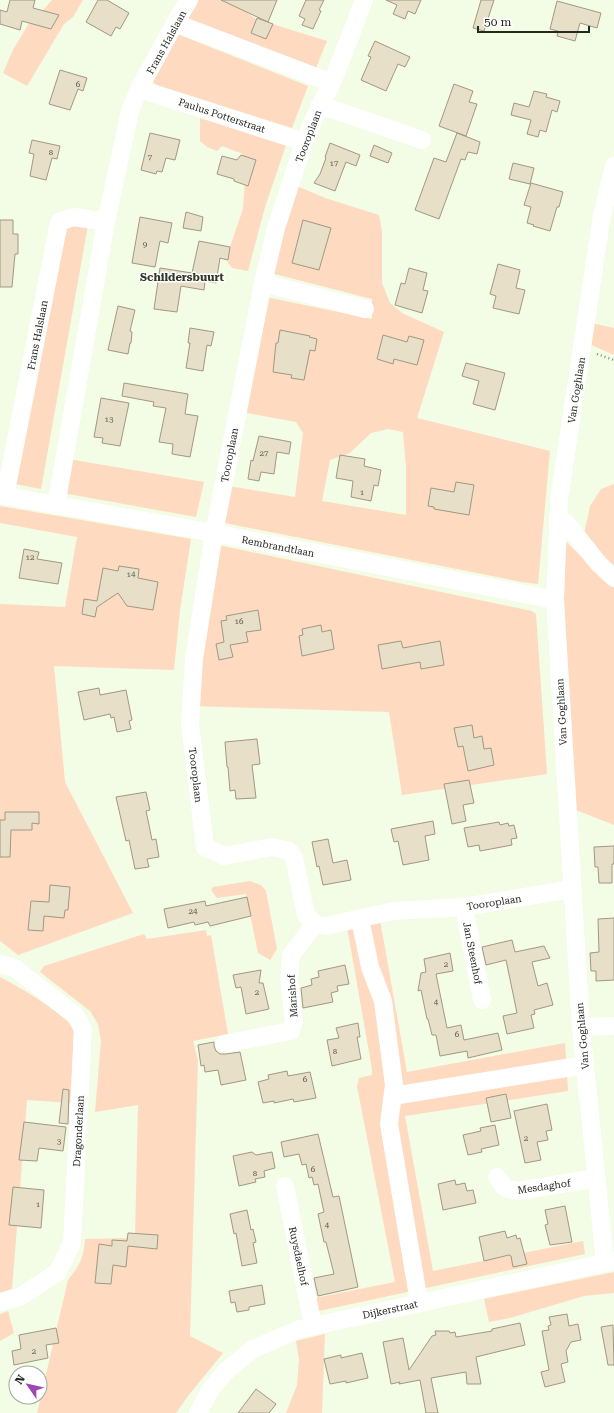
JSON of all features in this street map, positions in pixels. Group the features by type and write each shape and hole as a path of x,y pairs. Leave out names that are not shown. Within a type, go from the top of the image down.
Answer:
{"street":[{"name":"Frans Halslaan","path":"56,506 106,222 130,111 139,89 189,0"},
{"name":"Tooroplaan","path":"364,0 332,83 320,105 304,142 276,228 263,283 214,533 194,659 190,724 205,847 224,856 272,846 290,851 294,858 306,915 315,924 326,926 392,911 464,907 572,889"},
{"path":"175,23 332,83"},
{"name":"Paulus Potterstraat","path":"139,89 304,142"},
{"name":"Tooroplaan","path":"320,105 422,140"},
{"name":"Van Goghlaan","path":"610,1261 596,1178 584,1065 555,600 559,500 602,215 614,166"},
{"name":"Frans Halslaan","path":"3,496 58,222 74,217 106,222"},
{"path":"263,283 365,309"},
{"name":"Rembrandtlaan","path":"3,496 214,533 555,600"},
{"path":"558,519 566,523 599,564 614,578"},
{"name":"Jan Steenhof","path":"464,907 482,1000"},
{"path":"360,919 370,966 383,1001 394,1085 389,1124 419,1302"},
{"name":"Marishof","path":"224,1044 291,1031 294,1021 289,980 291,955 315,924"},
{"name":"Dragonderlaan","path":"0,964 15,968 75,1015 83,1029 72,1243 58,1272 20,1297 0,1302"},
{"path":"581,1027 614,1026"},
{"path":"393,1096 584,1065"},
{"name":"Mesdaghof","path":"497,1177 505,1188 518,1191 596,1178"},
{"name":"Ruysdaelhof","path":"285,1186 314,1326"},
{"name":"Dijkerstraat","path":"198,1413 210,1390 225,1372 253,1349 300,1328 610,1261"}],"shaded area":[{"path":"52,0 83,0 73,17 64,24 27,86 3,73 13,50 32,18 45,8"},
{"path":"192,0 230,0 256,19 327,41 315,70 183,18"},
{"path":"172,32 308,86 292,128 157,85 149,80"},
{"path":"200,117 286,145 265,207 248,271 232,268 228,263 230,247 243,209 246,167 240,159 243,154 222,146 217,151 207,147 200,141"},
{"path":"292,184 325,198 379,215 382,231 382,283 390,303 402,313 444,332 417,418 550,451 538,584 215,521 222,485 295,497 303,433 296,422 236,411 261,296 372,319 372,299 267,272","holes":["388,429 403,432 406,466 406,515 322,501 330,460 350,453 371,433"]},
{"path":"58,224 88,225 41,489 9,483"},
{"path":"587,322 614,328 614,355 585,342"},
{"path":"62,458 204,482 196,517 57,492"},
{"path":"614,484 614,568 583,539 590,506 601,489"},
{"path":"0,506 191,539 180,610 174,670 54,666 65,782 133,913 18,955 0,941 0,604 65,607 77,537 0,523"},
{"path":"562,538 614,588 614,825 571,808"},
{"path":"213,544 532,611 536,614 547,774 402,795 389,712 194,706"},
{"path":"250,881 261,885 266,891 277,949 270,960 258,953 246,894 217,898 211,890 213,887"},
{"path":"380,920 407,1072 565,1043 568,1091 405,1116 433,1271 583,1241 585,1254 314,1312 310,1299 395,1282 357,1086 359,1078 372,1075 372,1069 347,927"},
{"path":"206,930 207,936 211,935 228,1034 193,1041 198,1060 190,1336 223,1353 176,1413 37,1413 39,1405 48,1405 48,1366 68,1280 80,1261 85,1239 135,1238 138,1105 95,1112 101,1041 98,1024 90,1011 40,972 44,966 144,934 147,939"},
{"path":"0,977 39,1000 74,1027 71,1103 27,1100 12,1289 0,1293"},
{"path":"614,1272 614,1293 584,1296 510,1318 489,1322 484,1299"},
{"path":"8,1311 14,1333 0,1341 0,1314"},
{"path":"325,1334 322,1413 286,1413 297,1385 299,1360 296,1341"}],"building":[{"path":"10,0 35,0 33,8 59,15 51,29 22,21 20,30 0,24 0,10 7,12"},
{"path":"98,0 107,0 129,13 120,29 116,27 111,36 86,22"},
{"path":"221,0 277,0 268,22"},
{"path":"306,0 324,0 313,29 302,25 305,19 299,16"},
{"path":"386,0 421,0 415,14 408,11 405,19 393,14 397,5"},
{"path":"481,0 494,0 484,31 473,28"},
{"path":"557,1 601,13 597,28 580,23 575,41 557,36 558,31 550,29"},
{"path":"257,18 273,24 266,39 251,33"},
{"path":"375,41 410,57 405,67 398,64 386,91 361,80 371,57 368,56"},
{"path":"60,70 87,78 83,91 78,89 70,110 49,104"},
{"path":"454,84 473,91 469,102 477,104 466,136 439,126"},
{"path":"534,91 547,94 546,97 560,101 557,112 552,110 546,132 540,130 538,137 527,134 531,120 511,115 514,103 529,107"},
{"path":"150,133 180,140 175,160 166,158 162,172 157,171 156,174 141,170"},
{"path":"457,133 480,142 477,154 468,152 465,160 461,159 439,219 415,210 434,158 446,162"},
{"path":"32,140 60,146 57,159 52,158 46,180 30,176 34,154 29,153"},
{"path":"330,143 360,155 356,166 346,162 335,191 314,183 320,174"},
{"path":"374,145 392,153 388,163 370,156"},
{"path":"241,155 256,160 248,186 234,181 234,179 217,174 222,156 237,160"},
{"path":"513,163 534,168 530,184 509,179"},
{"path":"531,183 563,192 550,231 527,223 531,207 524,205"},
{"path":"186,212 203,217 201,231 183,228"},
{"path":"140,217 172,223 168,243 160,241 155,267 132,263"},
{"path":"0,220 13,220 13,234 18,234 18,254 15,254 12,287 0,287"},
{"path":"303,220 331,228 319,270 292,263"},
{"path":"199,241 230,247 228,260 220,258 216,283 205,281 204,290 181,286 177,312 154,309 160,268 192,273"},
{"path":"498,264 520,270 516,288 525,290 519,314 493,308 496,296 490,294"},
{"path":"409,268 427,273 423,290 428,291 422,313 395,305 401,283 405,284"},
{"path":"118,306 135,310 130,331 132,332 128,354 108,350"},
{"path":"190,328 214,332 211,346 207,345 203,371 186,368 190,343 188,343"},
{"path":"280,330 310,336 309,337 317,339 315,351 310,350 304,380 291,378 292,375 273,372 276,343 278,343"},
{"path":"383,335 407,342 409,336 424,340 417,365 394,359 393,364 377,359"},
{"path":"466,363 505,373 495,410 473,404 479,381 462,376"},
{"path":"124,383 188,394 185,414 198,416 190,457 172,454 173,444 159,442 166,408 153,406 154,402 122,396"},
{"path":"101,398 129,403 120,446 102,443 103,438 94,437"},
{"path":"259,436 291,442 289,454 277,452 274,474 261,472 259,481 248,479 251,460 253,461"},
{"path":"340,455 365,459 364,466 381,470 378,486 374,485 371,501 351,497 353,481 336,478"},
{"path":"456,482 474,485 469,515 434,509 434,507 428,506 431,488 454,492"},
{"path":"24,549 39,552 37,559 62,563 58,584 19,578"},
{"path":"119,566 139,569 138,578 158,582 153,610 127,606 118,593 97,607 95,617 82,614 84,599 97,601 103,568 118,571"},
{"path":"258,610 261,630 246,632 248,642 230,645 233,657 219,660 216,644 224,642 221,621 227,620 226,616"},
{"path":"321,625 322,632 331,630 334,649 302,656 299,636 303,635 302,629"},
{"path":"401,641 403,648 440,641 444,665 421,669 420,662 382,669 378,645"},
{"path":"99,688 100,695 126,690 132,720 129,721 131,729 117,732 114,717 111,718 110,714 84,720 78,692"},
{"path":"472,725 474,738 482,736 484,749 491,748 494,765 468,771 463,746 458,747 454,728"},
{"path":"257,739 260,764 252,765 256,798 236,799 235,790 230,791 225,742"},
{"path":"469,780 474,803 463,805 466,821 452,824 444,784"},
{"path":"146,792 150,810 146,811 152,840 156,839 159,857 147,859 149,867 135,869 129,840 126,841 116,797"},
{"path":"5,812 39,812 39,824 32,823 32,830 11,830 10,857 0,857 0,820 5,820"},
{"path":"433,821 435,834 425,836 429,860 403,865 398,841 394,842 391,829"},
{"path":"499,822 500,825 508,823 509,826 514,825 517,838 511,839 512,845 480,851 479,845 468,847 464,828"},
{"path":"328,839 333,863 347,860 351,880 323,885 319,866 317,867 312,842"},
{"path":"614,846 612,883 599,883 598,867 595,867 594,847"},
{"path":"50,885 70,887 68,910 65,910 64,918 44,916 43,931 28,930 31,901 49,902"},
{"path":"247,897 251,916 210,926 208,922 195,925 194,922 168,928 164,909 205,901 206,906"},
{"path":"614,918 614,980 596,981 596,971 591,971 590,953 599,952 598,919"},
{"path":"512,940 515,952 544,946 550,958 532,962 538,986 547,983 553,1005 534,1010 535,1014 531,1015 534,1028 507,1034 503,1016 517,1013 506,960 486,965 482,947"},
{"path":"450,953 453,971 436,974 447,1028 461,1025 464,1040 498,1033 502,1050 468,1058 467,1051 440,1056 436,1035 432,1035 427,1019 421,990 418,991 421,973 426,972 424,959"},
{"path":"345,965 349,984 337,986 338,991 331,993 333,1002 303,1008 301,988 312,985 311,979 319,977 318,971"},
{"path":"261,970 259,983 263,983 269,1009 246,1014 241,987 236,988 233,975"},
{"path":"358,1023 360,1037 357,1037 361,1059 332,1066 327,1040 339,1038 336,1028"},
{"path":"214,1042 216,1051 220,1054 240,1052 246,1080 221,1085 218,1070 205,1072 204,1065 201,1066 198,1045"},
{"path":"287,1071 288,1076 310,1072 316,1098 294,1102 293,1099 274,1103 274,1101 263,1103 258,1082 269,1079 268,1075"},
{"path":"63,1089 69,1090 68,1124 59,1123"},
{"path":"506,1094 511,1118 491,1122 486,1098"},
{"path":"547,1104 552,1130 546,1131 548,1140 537,1142 541,1160 525,1163 514,1111"},
{"path":"24,1122 66,1127 63,1151 39,1148 37,1161 19,1160"},
{"path":"495,1125 499,1145 481,1149 482,1152 468,1155 463,1135 481,1131 480,1128"},
{"path":"318,1134 333,1197 339,1196 358,1287 318,1296 314,1278 334,1274 326,1242 324,1242 318,1214 324,1212 318,1184 314,1185 312,1177 309,1178 306,1164 302,1165 299,1154 284,1157 281,1142"},
{"path":"252,1152 256,1155 272,1152 275,1168 264,1171 265,1177 255,1179 256,1182 239,1186 233,1156"},
{"path":"455,1180 456,1185 465,1183 467,1191 473,1190 476,1203 443,1210 438,1184"},
{"path":"13,1187 44,1190 41,1228 9,1225"},
{"path":"565,1206 572,1242 550,1245 545,1225 548,1224 545,1210"},
{"path":"247,1210 251,1230 253,1229 256,1242 253,1243 257,1263 242,1266 236,1233 234,1234 230,1214"},
{"path":"505,1231 507,1238 516,1235 517,1239 520,1238 527,1264 513,1267 511,1256 509,1255 484,1261 479,1237"},
{"path":"128,1233 158,1235 157,1249 128,1246 126,1267 113,1265 111,1284 95,1283 99,1244 112,1246 112,1240 127,1241"},
{"path":"262,1285 265,1304 249,1307 249,1310 237,1312 235,1302 231,1303 229,1291"},
{"path":"567,1314 569,1326 578,1324 581,1340 571,1342 566,1351 568,1362 561,1364 565,1382 545,1387 541,1372 549,1370 542,1331 549,1330 548,1326 551,1325 549,1317"},
{"path":"520,1323 525,1345 476,1357 481,1384 467,1384 466,1372 431,1378 438,1413 426,1413 420,1380 391,1384 383,1342 403,1338 409,1370 432,1336 436,1335 435,1331 449,1331 450,1333 455,1332 456,1337 492,1331 492,1329"},
{"path":"613,1325 614,1365 608,1365 601,1327"},
{"path":"56,1328 59,1343 46,1345 48,1358 14,1365 12,1351 21,1349 19,1335"},
{"path":"362,1353 368,1378 346,1383 346,1381 330,1384 324,1359 341,1355 341,1358"},
{"path":"256,1389 276,1404 269,1413 238,1413"}],"district":[{"name":"Schildersbuurt","path":"182,277"}]}
